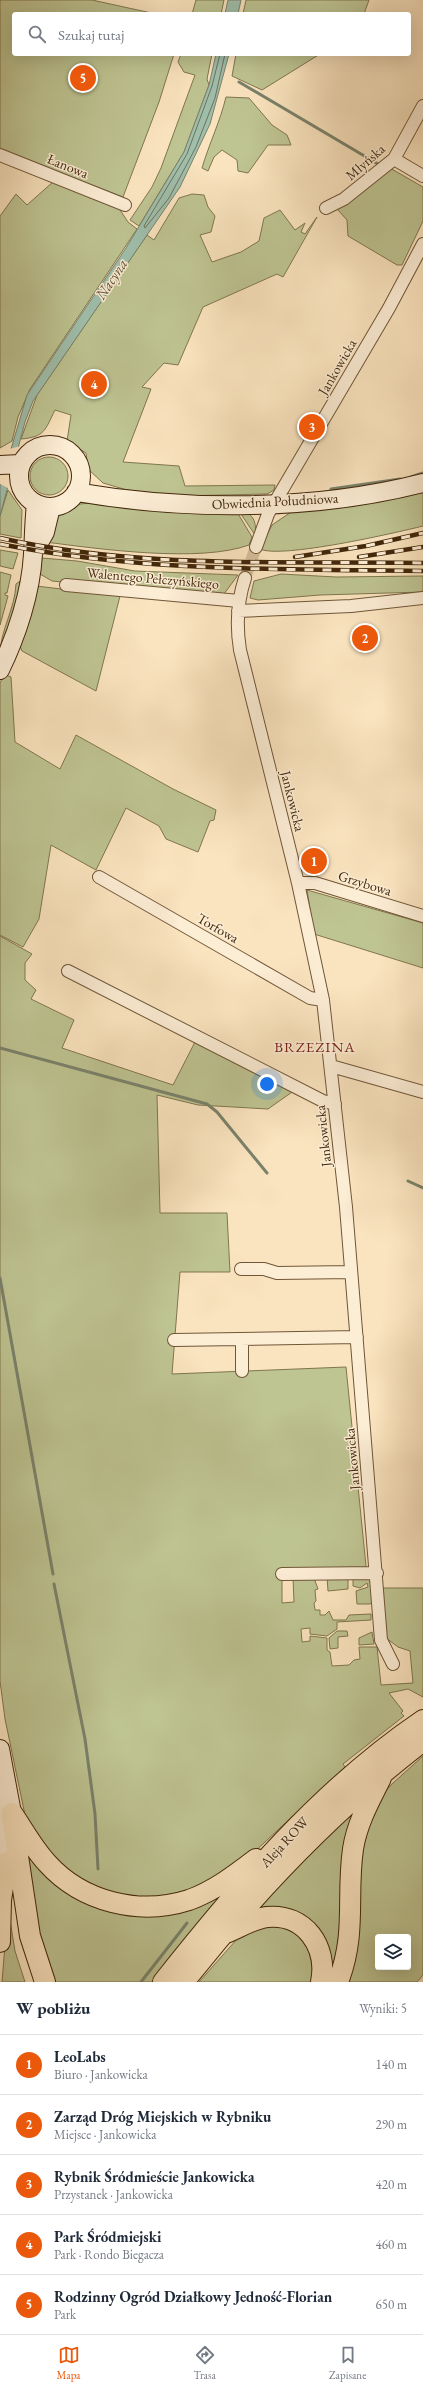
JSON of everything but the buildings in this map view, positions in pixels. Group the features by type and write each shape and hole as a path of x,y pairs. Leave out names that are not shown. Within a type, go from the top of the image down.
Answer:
{"main road":[{"path":"45,445 56,445 72,454 79,465 79,485 66,503 43,506 23,492 19,473 26,455 34,448 45,445"},
{"path":"0,465 19,473"},
{"path":"0,476 19,473"},
{"name":"Obwiednia Południowa","path":"79,485 106,498 126,498 201,504 275,503 362,495 423,483"},
{"path":"0,670 22,610 43,506"},
{"name":"Aleja ROW","path":"184,1982 221,1935 306,1842 384,1771 420,1730"},
{"name":"Aleja ROW","path":"163,1982 197,1939 286,1838 342,1785 420,1730"},
{"path":"0,1749 6,1809 7,1862 17,1938 30,1982"},
{"path":"338,1982 347,1955 351,1929 353,1848 360,1820 384,1771"},
{"path":"6,1809 46,1863 68,1882 98,1898 135,1906 172,1904 208,1891 227,1881 286,1838"},
{"path":"6,1809 30,1936 45,1982"},
{"path":"0,1942 1,1900 7,1862"},
{"path":"221,1935 265,1918 274,1917 295,1922 311,1934 320,1949 323,1965 320,1982"}],"street":[{"name":"Młyńska","path":"326,208 344,199 394,159 423,106"},
{"name":"Łanowa","path":"0,155 125,205"},
{"path":"394,159 423,176"},
{"name":"Jankowicka","path":"256,548 264,522 390,308 423,244"},
{"name":"Jankowicka","path":"245,578 238,606 240,650 298,883 323,1000 335,1104 357,1337 382,1640 393,1664"},
{"name":"Walentego Pełczyńskiego","path":"66,585 238,606"},
{"path":"238,606 351,606 423,598"},
{"name":"Torfowa","path":"99,877 310,998 323,1000"},
{"name":"Grzybowa","path":"298,883 315,883 423,916"},
{"path":"68,971 323,1101 335,1104"},
{"path":"331,1066 423,1092"},
{"path":"241,1269 264,1269 277,1273 351,1272"},
{"path":"174,1340 357,1337"},
{"path":"242,1339 242,1371"},
{"path":"282,1574 377,1572"}],"green space":[{"path":"0,0 92,0 147,12 12,12 12,56 173,56 159,102 123,197 0,150"},
{"path":"196,0 224,0 221,12 193,12"},
{"path":"246,0 369,0 365,12 243,12"},
{"path":"180,56 212,56 207,79 209,85 184,152 139,226 130,220 152,187 161,168 195,75 184,72 178,62"},
{"path":"236,56 317,56 262,90 232,76"},
{"path":"226,97 249,98 272,125 287,135 291,145 268,145 248,173 238,171 237,160 222,150 214,157 208,171 202,168"},
{"path":"390,168 423,187 423,221 402,265 397,265 348,236 347,220 337,209"},
{"path":"54,181 118,207 128,222 137,229 30,389 18,417 12,441 0,448 0,216 16,194 27,205"},
{"path":"192,194 204,195 208,207 215,216 211,232 200,235 212,262 241,252 259,241 264,218 280,210 295,230 305,223 301,232 305,234 317,217 283,277 277,274 203,307 178,365 164,363 142,387 151,389 123,462 179,466 185,486 275,485 274,490 267,494 177,496 127,490 103,483 88,469 86,453 67,441 71,415 55,410 49,423 40,434 21,439 37,395 147,235 154,240 179,198"},
{"path":"49,457 59,460 65,466 68,476 65,486 59,492 49,495 39,492 33,486 30,476 33,466 39,460"},
{"path":"8,490 22,510 21,538 0,534 0,516"},
{"path":"423,491 423,526 365,539 313,548 290,551 260,549 272,525 294,510 392,499"},
{"path":"102,502 237,512 252,537 249,545 228,550 177,554 121,551 45,542 59,510 80,504"},
{"path":"239,511 248,513 253,518 255,522 255,535"},
{"path":"0,550 18,553 13,569 0,566"},
{"path":"42,558 77,561 135,571 238,575 224,594 159,591 52,581 40,574"},
{"path":"0,572 11,575 7,593 5,593 5,595 8,596 0,625"},
{"path":"281,574 336,577 423,576 423,592 320,595 258,600 250,598 254,581"},
{"path":"20,581 18,598 0,654 2,637 13,602 16,584"},
{"path":"36,586 120,596 96,691 22,651 19,644"},
{"path":"4,674 11,677 15,742 60,769 76,735 173,789 216,810 214,820 210,821 198,852 166,839 159,826 126,808 96,870 51,845 39,919 23,947 0,935 0,683"},
{"path":"307,890 423,923 423,968 314,934"},
{"path":"0,936 32,954 25,963 25,980 36,990 31,999 74,1020 62,1048 173,1085 196,1040 295,1090 268,1109 198,1105 157,1095 160,1213 227,1213 230,1272 180,1272 172,1374 346,1367 367,1576 372,1576 373,1601 370,1604 357,1604 356,1591 368,1587 367,1583 360,1588 353,1586 353,1577 348,1577 348,1589 328,1591 327,1577 314,1578 318,1589 315,1590 316,1601 314,1603 315,1610 320,1610 320,1615 325,1615 329,1611 333,1620 346,1620 349,1615 371,1614 371,1620 337,1622 337,1629 327,1636 310,1634 310,1628 301,1629 302,1642 310,1641 310,1636 327,1638 327,1650 330,1652 332,1666 349,1665 354,1660 360,1659 359,1647 377,1647 381,1685 413,1683 410,1651 398,1647 386,1638 382,1588 423,1588 423,1697 408,1689 389,1693 403,1711 401,1713 404,1716 343,1764 345,1767 249,1857 186,1895 122,1899 57,1866 25,1815 5,1719 0,1681","holes":["282,1578 293,1578 294,1602 282,1603"]},
{"path":"337,1631 347,1631 348,1636 338,1637 338,1648 330,1649 329,1638"},
{"path":"372,1632 374,1644 359,1645 359,1638"},
{"path":"423,1756 423,1975 417,1982 344,1982 360,1847 380,1797"},
{"path":"359,1804 345,1880 334,1976 326,1949 254,1911"},
{"path":"22,1840 103,1906 229,1886 152,1982 51,1982 43,1961"},
{"path":"8,1908 15,1951 25,1982 2,1982"},
{"path":"281,1924 309,1943 314,1982 199,1982 238,1938 249,1930"}],"water":[{"path":"228,0 241,0 238,12 225,12"},
{"name":"Nacyna","path":"216,56 228,56 210,124 180,187 33,401 25,422 0,516 0,486 27,395 126,248 184,152 209,85"}],"pier":[{"path":"21,446 10,489 0,484 0,479 9,449"}],"waterway":[{"path":"239,82 378,164"},
{"path":"411,477 423,473"},
{"path":"331,489 400,479"},
{"path":"0,1048 207,1104 217,1112 267,1173"},
{"path":"408,1181 423,1188"},
{"path":"0,1278 53,1574"},
{"path":"54,1584 85,1739 95,1814 98,1869"},
{"path":"141,1982 187,1923"}],"tunnel":[{"path":"245,578 256,547"}],"railway":[{"path":"295,557 366,546 423,533"},
{"path":"0,538 52,548 104,555 157,559 264,562 423,563"},
{"path":"0,544 105,560 157,564 263,569 423,571"},
{"path":"359,557 423,547"}],"place":[{"name":"Rodzinny Ogród Działkowy Jedność-Florian","path":"83,78"},
{"name":"Park Śródmiejski","path":"94,384"},
{"name":"Rybnik Śródmieście Jankowicka","path":"312,427"},
{"name":"Zarząd Dróg Miejskich w Rybniku","path":"365,638"},
{"name":"LeoLabs","path":"314,861"}],"district":[{"name":"BRZEZINA","path":"315,1046"}]}
